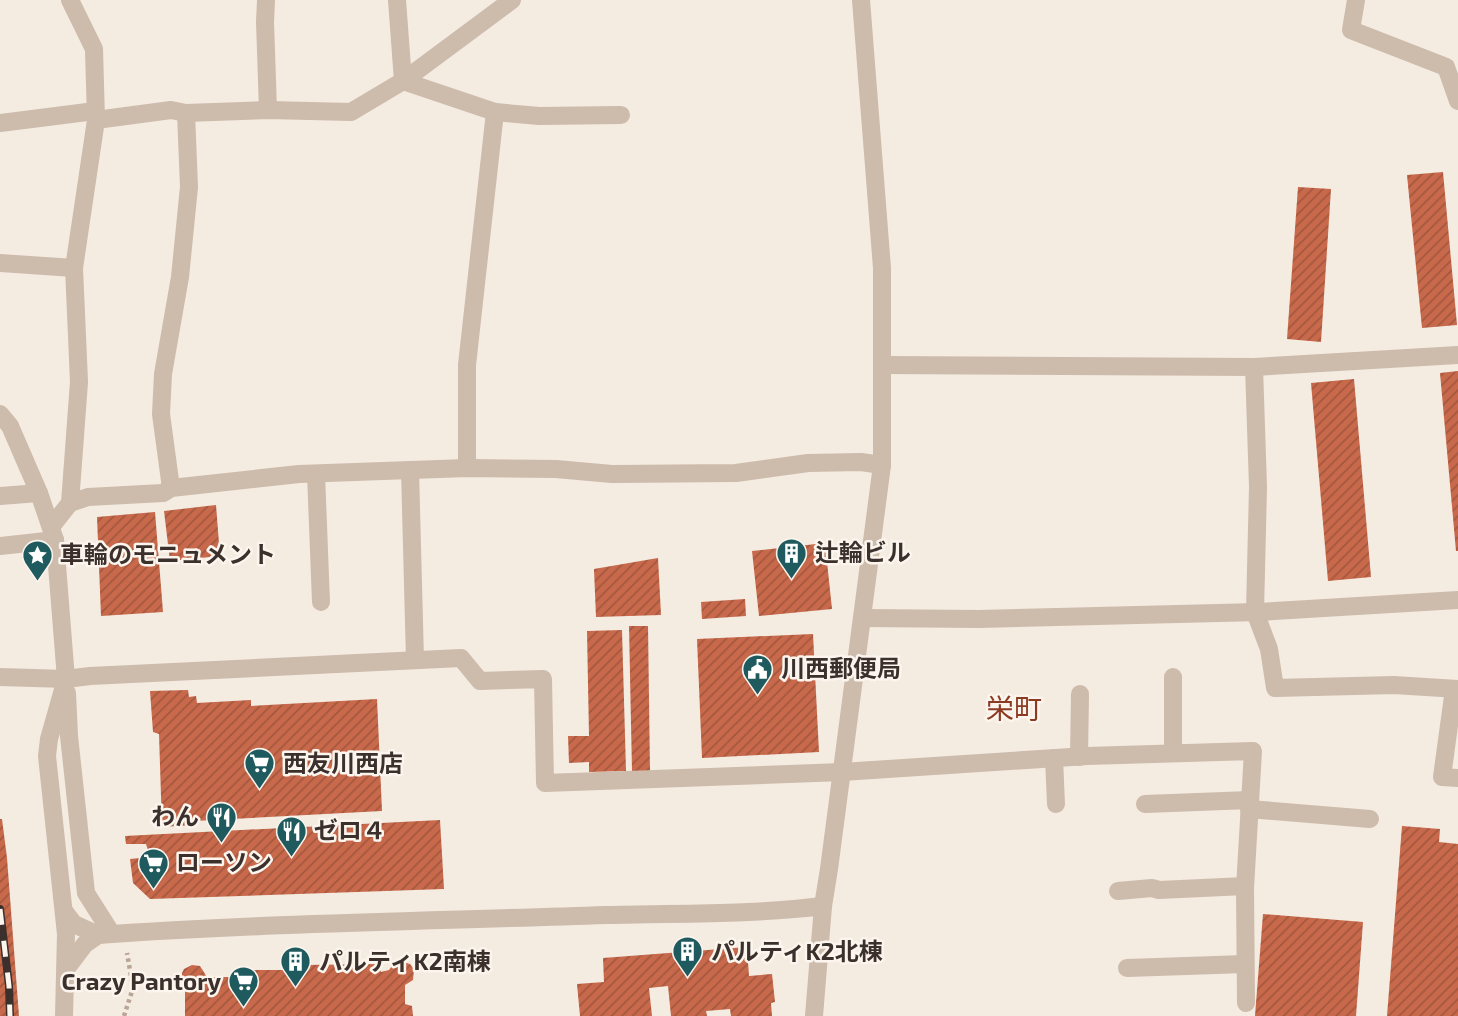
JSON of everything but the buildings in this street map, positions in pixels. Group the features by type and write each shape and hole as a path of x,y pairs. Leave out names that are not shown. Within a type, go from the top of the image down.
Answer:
{"street":[{"path":"0,546 53,534 70,503 79,382 74,268 96,116 94,49 71,0"},
{"path":"266,0 268,110"},
{"path":"397,0 403,81"},
{"path":"0,123 171,110 186,113 268,110 351,112 403,81 512,0"},
{"path":"814,1016 823,906 883,465 883,268 861,0"},
{"path":"1356,0 1351,30 1446,67 1458,101"},
{"path":"403,81 495,112 539,116 621,115"},
{"path":"467,468 467,365 495,112"},
{"path":"171,488 161,414 163,374 180,277 189,187 186,113"},
{"path":"0,263 74,268"},
{"path":"884,365 1254,367 1458,355"},
{"path":"1254,367 1258,487 1255,612 1269,649 1275,688 1394,685 1456,689 1442,776 1458,778"},
{"path":"0,414 10,426 39,493 53,534 69,736 86,892 105,935"},
{"path":"70,503 88,497 163,493 171,488 299,474 467,468 556,469 612,474 736,473 808,463 861,462 883,465"},
{"path":"410,470 415,660"},
{"path":"316,474 321,602"},
{"path":"0,496 39,493"},
{"path":"863,618 979,619 1255,612 1458,600"},
{"path":"0,677 66,679 461,658 480,681 543,679 545,783 842,772 1054,758 1253,751 1245,886 1246,1003"},
{"path":"1173,677 1173,753"},
{"path":"64,1016 66,934 47,756 49,738 66,679"},
{"path":"1079,757 1080,694"},
{"path":"1054,758 1056,804"},
{"path":"1145,804 1250,805 1370,819"},
{"path":"1118,891 1245,886"},
{"path":"66,969 85,944 105,935 286,926 785,911 823,906"},
{"path":"64,911 74,924 105,935"},
{"path":"1127,968 1245,964"}],"path":[{"path":"124,1016 133,988 127,953"}],"railway":[{"path":"0,909 10,1016"}],"place":[{"name":"辻輪ビル","path":"792,580"},
{"name":"車輪のモニュメント","path":"37,582"},
{"name":"川西郵便局","path":"758,696"},
{"name":"西友川西店","path":"260,791"},
{"name":"わん","path":"222,844"},
{"name":"ゼロ４","path":"291,858"},
{"name":"ローソン","path":"153,890"},
{"name":"パルティK2北棟","path":"688,979"},
{"name":"パルティK2南棟","path":"296,989"},
{"name":"Crazy Pantory","path":"244,1009"}],"district":[{"name":"栄町","path":"1014,709"}]}
